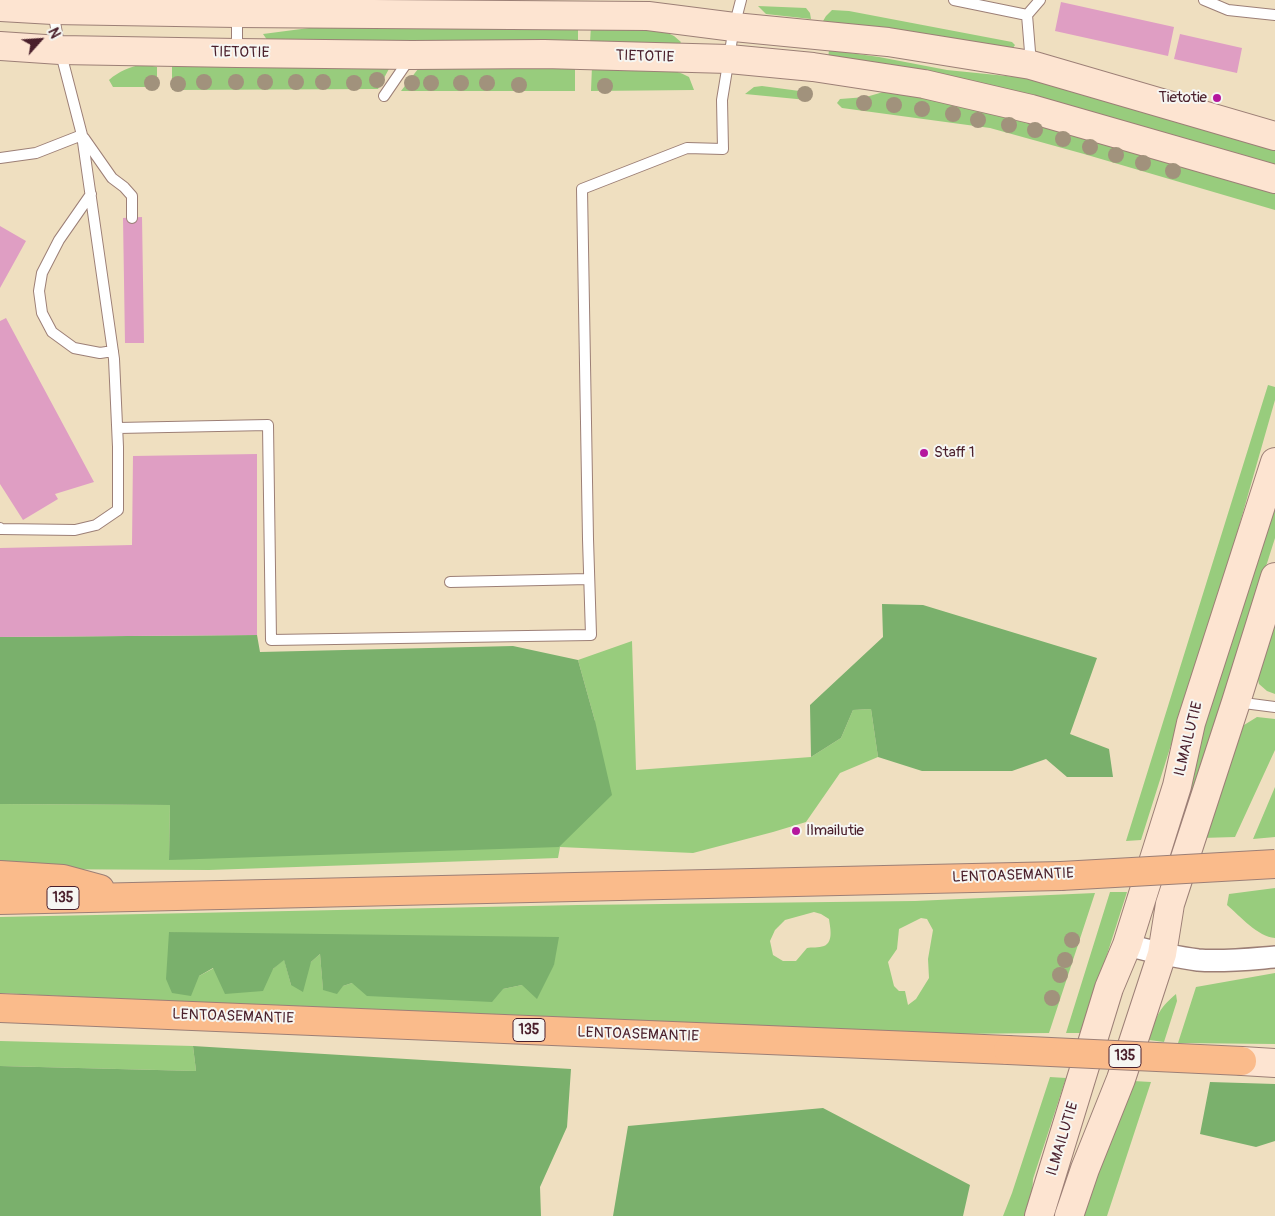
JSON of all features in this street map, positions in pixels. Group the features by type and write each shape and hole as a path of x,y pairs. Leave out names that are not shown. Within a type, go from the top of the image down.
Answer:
{"highway":[{"name":"LENTOASEMANTIE","path":"0,900 1061,876 1275,864"},
{"path":"0,876 62,879 126,897"},
{"name":"LENTOASEMANTIE","path":"0,1008 1242,1061"},
{"path":"0,1022 50,1010"}],"main road":[{"path":"0,7 53,10 236,6 648,16 734,27 888,42 1031,65 1275,136"},
{"name":"TIETOTIE","path":"0,46 60,50 237,53 544,54 729,60 813,67 924,84 1031,109 1275,179"},
{"name":"ILMAILUTIE","path":"1039,1216 1109,988 1127,945 1177,786 1191,723 1275,462"},
{"name":"ILMAILUTIE","path":"1069,1216 1085,1169 1121,1079 1162,954 1170,904 1275,577"},
{"name":"LENTOASEMANTIE","path":"1242,1061 1275,1063"}],"street":[{"path":"1127,945 1162,954 1199,960 1275,957"}],"lane":[{"path":"118,428 268,425 271,640 591,634 582,189 687,148 723,148 722,100 734,27 741,0"},
{"path":"954,0 1027,15"},
{"path":"1031,65 1027,15 1040,0"},
{"path":"1204,0 1228,10 1275,15"},
{"path":"236,6 237,53"},
{"path":"0,528 75,530 96,525 118,510 118,428 113,351 82,135 60,50 53,10"},
{"path":"384,96 412,55"},
{"path":"0,158 36,153 82,135"},
{"path":"82,135 112,178 132,196 132,218"},
{"path":"90,194 59,240 42,273 39,291 42,313 52,332 74,348 100,353 113,351"},
{"path":"450,582 590,579"},
{"path":"1236,702 1275,707"}],"green space":[{"path":"758,6 806,8 810,13 811,19 766,14"},
{"path":"832,10 849,11 1012,42 1015,45 1011,51 922,34 823,21"},
{"path":"332,25 578,25 578,44 270,44 263,34"},
{"path":"591,25 660,29 681,42 679,45 590,43"},
{"path":"829,50 947,70 1036,79 1275,146 1275,167 828,59"},
{"path":"143,64 157,67 157,87 113,87 109,80 125,70"},
{"path":"172,65 390,67 378,89 172,90"},
{"path":"575,66 575,91 401,91 418,69"},
{"path":"592,66 642,66 667,69 689,77 694,90 591,91"},
{"path":"762,86 807,92 807,100 745,94 754,87"},
{"path":"890,90 945,100 1223,173 1275,193 1275,210 990,128 842,108 837,103 840,99 866,97"},
{"path":"1268,385 1275,387 1275,400 1230,558 1141,840 1126,841"},
{"path":"1275,490 1275,538 1195,791 1187,789 1199,729"},
{"path":"882,604 923,605 1097,658 1070,734 1109,749 1113,777 1067,777 1046,759 1012,771 922,771 878,757 871,709 853,710 841,738 811,757 810,705 883,637"},
{"path":"1275,611 1275,694 1267,691 1259,684 1256,671"},
{"path":"257,635 260,652 513,646 578,660 595,721 612,795 559,847 169,860 170,805 0,804 0,637"},
{"path":"632,641 636,770 811,757 841,738 853,710 871,709 878,757 840,773 806,822 693,853 560,847 558,858 209,870 12,869 0,867 0,804 170,805 169,860 595,721 578,660"},
{"path":"1257,717 1275,719 1275,750 1235,837 1201,838 1236,730"},
{"path":"1275,787 1275,837 1253,839"},
{"path":"1275,888 1275,938 1256,930 1227,905 1229,894"},
{"path":"1110,892 1127,892 1082,1033 1066,1033"},
{"path":"1095,893 1049,1033 948,1034 278,1007 0,993 0,917 578,905 915,901","holes":["814,912 829,919 831,934 827,944 822,947 807,948 796,961 783,961 773,955 770,941 775,930 785,920","921,918 927,919 933,930 928,959 929,978 916,999 908,1005 905,991 899,991 894,986 888,962 897,949 899,929","169,932 554,965 522,985 503,989 352,983 323,989 320,954 291,985 284,959 273,969 214,968 199,976"]},
{"path":"169,932 559,937 554,965 537,999 522,985 503,989 492,1002 367,996 352,983 343,986 337,994 323,990 320,954 311,962 303,992 291,985 284,960 273,969 263,991 225,994 213,968 199,976 191,996 172,993 166,979"},
{"path":"1275,973 1275,1044 1178,1043 1196,987"},
{"path":"1176,994 1177,1001 1164,1042 1149,1040 1158,1015"},
{"path":"0,1041 193,1046 196,1071 0,1066"},
{"path":"193,1046 571,1069 567,1127 540,1187 541,1216 0,1216 0,1066 196,1071"},
{"path":"1050,1077 1066,1078 1033,1179 1032,1194 1024,1216 1003,1216 1012,1193"},
{"path":"1133,1081 1151,1082 1107,1216 1082,1216"},
{"path":"1210,1082 1275,1084 1275,1141 1256,1147 1200,1134"},
{"path":"823,1108 970,1185 963,1216 613,1216 628,1126"}],"building":[{"path":"1061,2 1174,27 1168,56 1055,31"},
{"path":"1180,34 1242,48 1237,73 1174,59"},
{"path":"142,217 144,343 125,343 123,218"},
{"path":"0,226 26,241 0,288"},
{"path":"6,318 94,482 55,494 58,499 23,520 0,484 0,321"},
{"path":"257,454 257,635 0,637 0,548 132,545 133,456"}],"place":[{"name":"Tietotie","path":"1217,98"},
{"name":"Staff 1","path":"924,453"},
{"name":"Ilmailutie","path":"796,831"}]}
